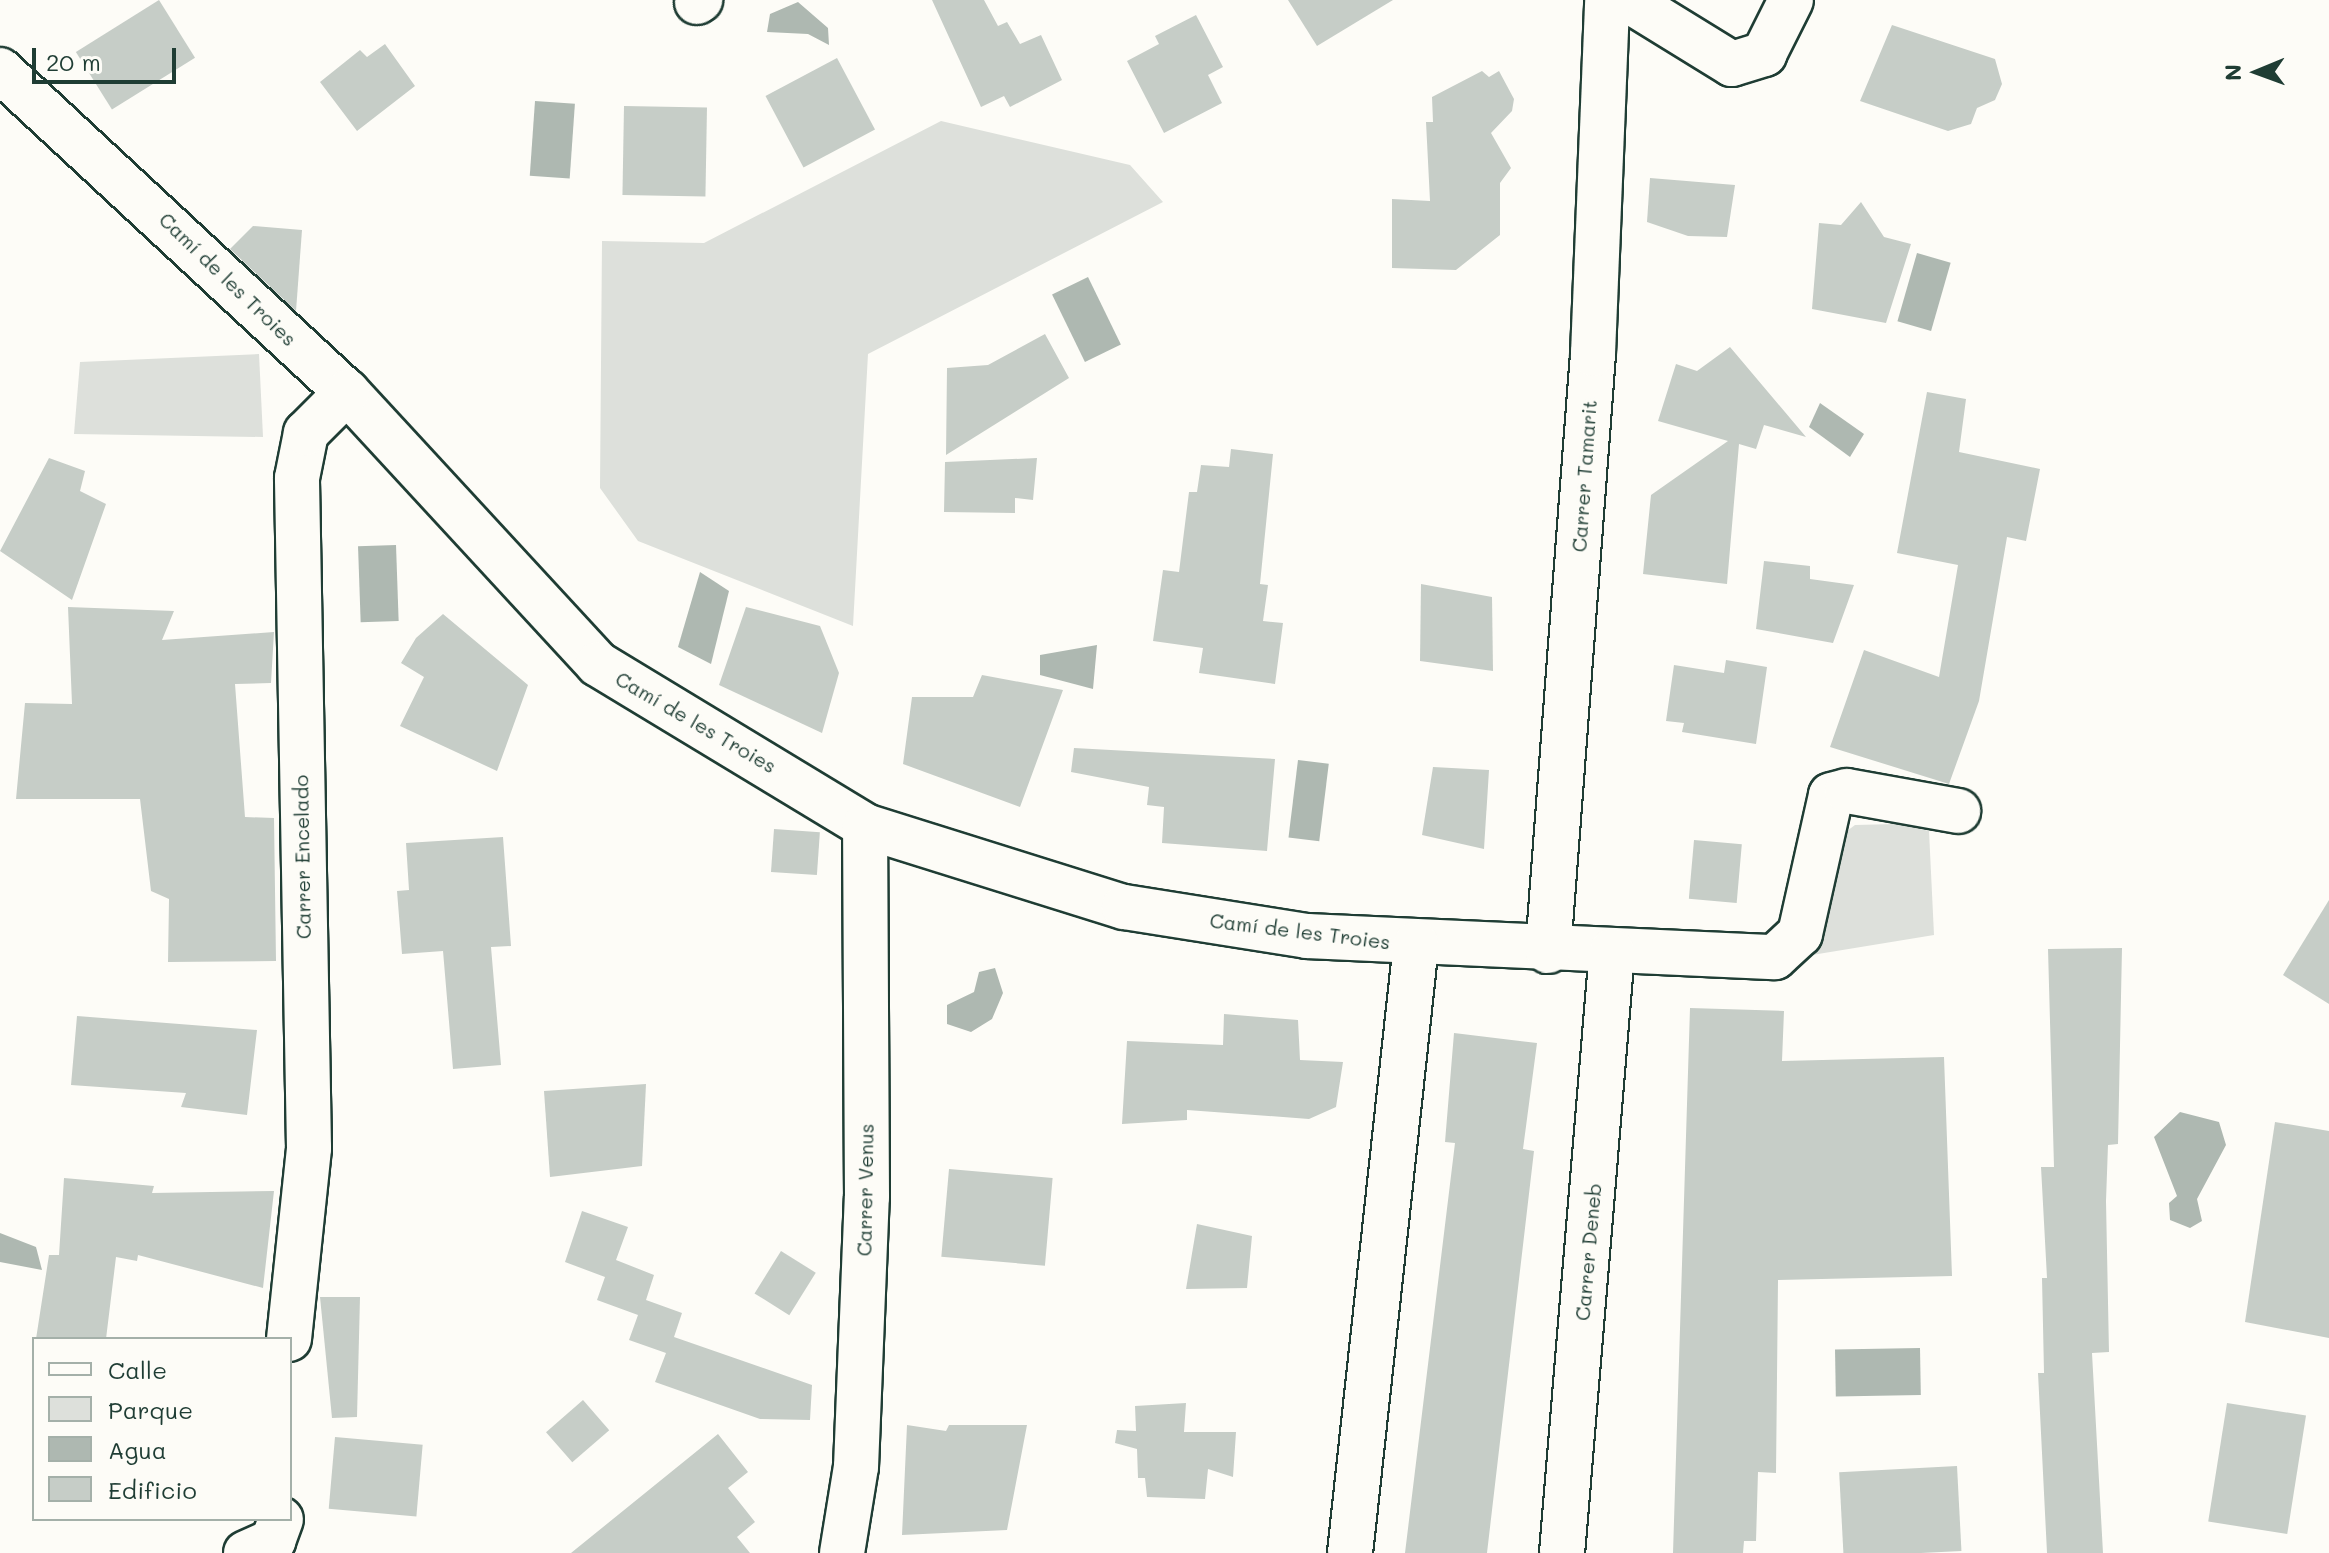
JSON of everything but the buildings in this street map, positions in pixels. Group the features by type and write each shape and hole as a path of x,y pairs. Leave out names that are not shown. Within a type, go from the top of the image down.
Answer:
{"street":[{"name":"Carrer Tamarit","path":"1548,951 1593,354 1607,0"},
{"path":"1628,0 1732,64 1764,54 1791,0"},
{"name":"Camí de les Troies","path":"0,70 347,392 598,664 865,826 1124,907 1307,936 1548,951 1775,957 1800,934 1821,818 1831,795 1847,791 1958,811"},
{"name":"Carrer Encelado","path":"289,1337 309,1148 297,478 306,433 347,392"},
{"name":"Carrer Venus","path":"842,1553 856,1467 867,1197 865,826"},
{"name":"Camí de les Troies","path":"1350,1553 1416,944"},
{"name":"Carrer Deneb","path":"1562,1553 1612,951"},
{"path":"246,1553 273,1541 280,1521"}],"green space":[{"path":"941,121 1130,165 1163,202 868,354 853,626 638,541 600,488 602,241 704,243"},
{"path":"259,354 263,437 74,434 80,362"},
{"path":"1896,824 1929,831 1934,935 1812,955 1843,834 1855,825"}],"water":[{"path":"798,2 828,28 829,45 808,34 767,32 770,14"},
{"path":"535,101 575,104 570,179 530,176"},
{"path":"1917,253 1951,263 1931,331 1897,321"},
{"path":"1088,277 1121,344 1085,362 1052,295"},
{"path":"1820,403 1864,434 1850,457 1809,427"},
{"path":"396,545 399,621 361,622 358,546"},
{"path":"700,572 729,591 711,664 678,647"},
{"path":"1097,645 1093,689 1040,675 1040,655"},
{"path":"1298,760 1329,764 1319,841 1288,837"},
{"path":"995,968 1003,993 992,1019 971,1032 947,1024 947,1005 974,992 979,972"},
{"path":"2180,1112 2219,1122 2226,1145 2197,1199 2202,1221 2190,1228 2170,1220 2169,1203 2177,1196 2154,1137"},
{"path":"0,1233 36,1247 42,1270 0,1262"},
{"path":"1920,1348 1921,1395 1836,1396 1835,1349"}]}
